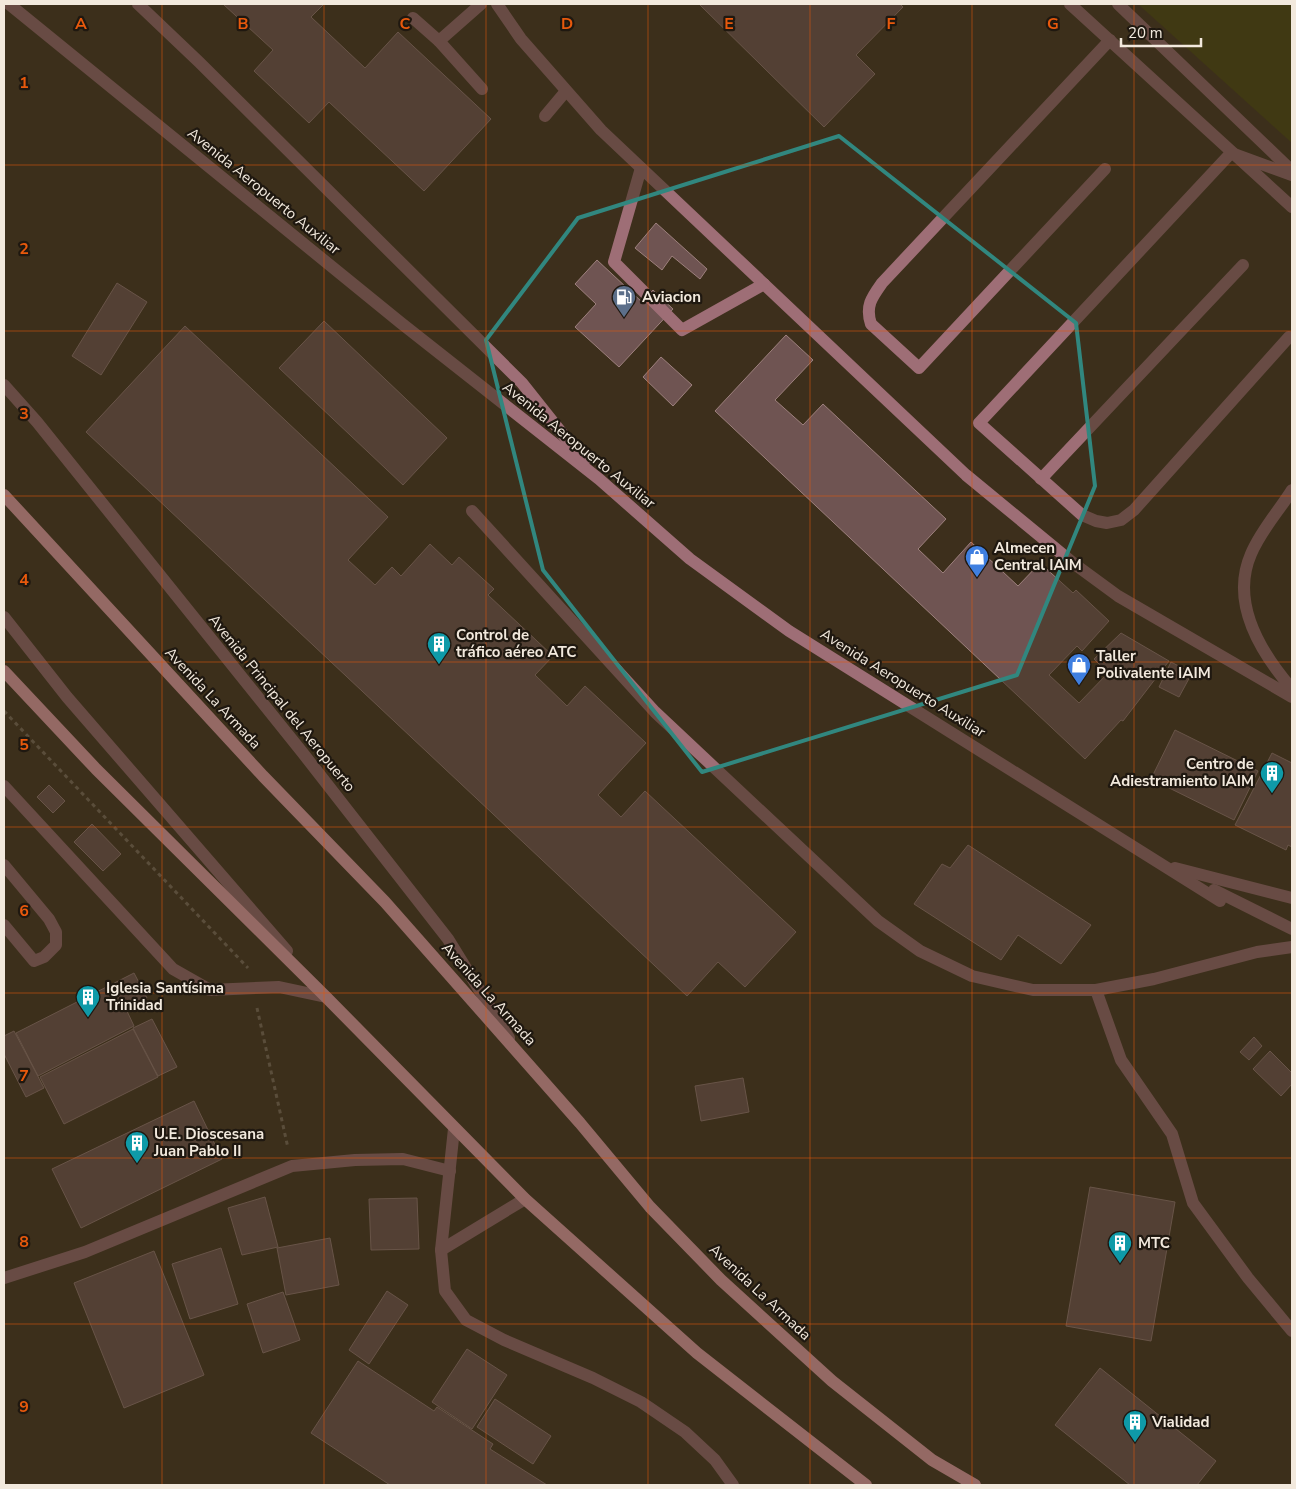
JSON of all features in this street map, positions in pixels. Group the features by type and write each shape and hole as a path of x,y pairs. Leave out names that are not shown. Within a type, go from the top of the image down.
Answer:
{"main road":[{"name":"Avenida La Armada","path":"4,495 263,776 384,902 519,1053 650,1207 720,1280 832,1381 932,1460 975,1485"},
{"path":"4,671 96,769 326,997 525,1199 697,1353 866,1485"}],"lane":[{"name":"Avenida Aeropuerto Auxiliar","path":"8,4 393,317 599,479 690,559 789,631 1220,900"},
{"path":"138,4 199,62 522,383 599,479"},
{"path":"439,41 482,4"},
{"path":"497,4 521,39 601,130 966,475 1073,564 1118,596 1292,697"},
{"path":"1070,4 1292,207"},
{"path":"1118,4 1292,173"},
{"path":"413,18 439,41 482,89"},
{"path":"1106,169 919,368 871,324 868,306 882,283 1110,40"},
{"path":"545,116 566,91"},
{"path":"1231,153 1292,173"},
{"path":"1231,153 979,423 1082,515 1096,522 1107,523 1121,520 1157,486 1289,338"},
{"path":"641,168 614,262 682,330 764,284"},
{"path":"1041,480 1242,265"},
{"name":"Avenida Principal del Aeropuerto","path":"4,385 37,422 259,698 448,939 519,1053"},
{"path":"1292,490 1261,535 1251,554 1243,587 1253,630 1266,654 1292,689"},
{"path":"472,511 655,712 878,921 920,951 972,976 1032,990 1096,990 1154,979 1257,952 1292,947"},
{"path":"4,618 67,697 326,997"},
{"path":"4,786 173,969 210,990 279,987 326,997"},
{"path":"4,865 49,919 56,932 56,945 44,957 34,961 4,925"},
{"name":"Avenida Aeropuerto Auxiliar","path":"1163,865 1292,929"},
{"path":"1163,865 1292,898"},
{"path":"1096,990 1122,1060 1172,1134 1193,1202 1248,1278 1292,1331"},
{"path":"454,1128 441,1250 444,1291 466,1320 504,1340 593,1378 641,1402 686,1432 715,1460 733,1485"},
{"path":"4,1278 85,1252 292,1166 356,1160 403,1159 450,1171"},
{"path":"441,1250 525,1199"}],"path":[{"path":"4,711 249,969 292,1166"}],"highlighted area":[{"path":"839,136 1076,323 1095,486 1017,675 702,772 543,570 486,340 578,218"}],"shaded area":[{"path":"1138,4 1292,4 1292,143"}],"building":[{"path":"223,4 324,4 311,17 365,68 398,32 491,119 424,191 329,102 309,123 254,71 273,50"},
{"path":"699,4 900,4 903,7 856,55 875,74 824,127"},
{"path":"656,223 707,269 700,279 672,256 662,270 635,248"},
{"name":"Aviacion","path":"597,260 642,302 653,290 673,309 619,367 575,327 596,304 575,284"},
{"path":"117,283 147,302 101,375 72,356"},
{"path":"324,321 447,438 403,485 279,368"},
{"name":"Control de tráfico aéreo ATC","path":"185,326 388,517 348,560 375,585 392,567 401,576 430,544 452,565 459,557 494,589 488,595 553,656 535,675 567,706 585,686 646,743 598,795 621,817 645,791 796,932 745,987 718,962 687,996 86,432"},
{"path":"786,335 813,360 775,400 803,425 823,404 946,519 918,549 943,573 971,542 1018,586 1040,563 1073,593 1076,590 1109,621 1082,651 1077,646 1049,675 1079,703 1108,673 1094,659 1121,633 1169,661 1123,721 1121,720 1085,759 715,411"},
{"path":"661,357 692,385 673,406 643,377"},
{"path":"1171,662 1192,673 1179,697 1159,687"},
{"path":"1175,730 1258,771 1234,820 1151,779"},
{"name":"Centro de Adiestramiento IAIM","path":"1272,753 1292,763 1292,847 1288,845 1286,850 1235,825"},
{"path":"49,785 65,801 53,813 37,797"},
{"path":"92,824 121,854 103,871 74,842"},
{"path":"968,845 1091,925 1061,964 1018,935 1001,960 914,904 942,864 950,868"},
{"name":"Iglesia Santísima Trinidad","path":"134,973 147,998 126,1009 134,1026 38,1076 16,1033"},
{"path":"152,1019 177,1067 158,1076 133,1028"},
{"path":"133,1029 158,1077 64,1124 40,1077"},
{"path":"14,1031 44,1088 26,1097 4,1054 4,1036"},
{"path":"1254,1037 1262,1046 1249,1060 1240,1052"},
{"path":"1270,1051 1292,1073 1292,1084 1281,1096 1253,1069"},
{"path":"743,1078 749,1112 701,1121 695,1086"},
{"name":"U.E. Dioscesana Juan Pablo II","path":"194,1101 222,1159 81,1228 52,1169"},
{"name":"MTC","path":"1090,1187 1175,1202 1151,1341 1066,1326"},
{"path":"265,1197 278,1247 242,1255 228,1208"},
{"path":"417,1198 419,1249 371,1250 369,1199"},
{"path":"330,1238 339,1285 286,1295 277,1248"},
{"path":"221,1248 238,1304 190,1319 172,1264"},
{"path":"154,1251 204,1375 124,1408 74,1283"},
{"path":"387,1291 408,1305 369,1364 349,1350"},
{"path":"283,1292 300,1340 263,1353 247,1304"},
{"path":"467,1349 507,1375 472,1429 432,1402"},
{"path":"358,1361 434,1411 437,1407 493,1444 490,1449 547,1485 390,1485 311,1433"},
{"name":"Vialidad","path":"1100,1368 1216,1461 1197,1485 1130,1485 1055,1425"},
{"path":"495,1399 551,1436 533,1464 477,1427"}],"place":[{"name":"Aviacion","path":"624,318"},
{"name":"Almecen Central IAIM","path":"977,578"},
{"name":"Control de tráfico aéreo ATC","path":"439,665"},
{"name":"Taller Polivalente IAIM","path":"1079,686"},
{"name":"Centro de Adiestramiento IAIM","path":"1272,794"},
{"name":"Iglesia Santísima Trinidad","path":"88,1018"},
{"name":"U.E. Dioscesana Juan Pablo II","path":"137,1164"},
{"name":"MTC","path":"1120,1264"},
{"name":"Vialidad","path":"1135,1443"}]}
